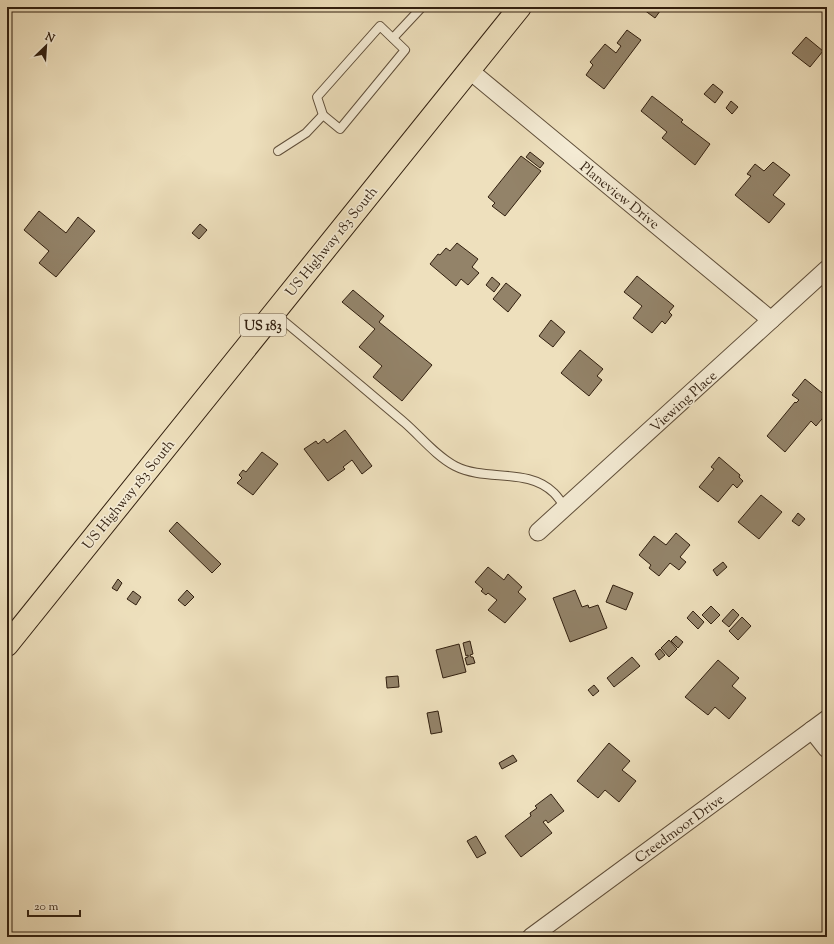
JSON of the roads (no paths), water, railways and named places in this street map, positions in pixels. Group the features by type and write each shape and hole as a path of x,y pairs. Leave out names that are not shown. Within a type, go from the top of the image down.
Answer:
{"highway":[{"name":"US Highway 183 South","path":"7,645 520,7"}],"street":[{"name":"Planeview Drive","path":"469,70 772,320"},
{"name":"Viewing Place","path":"538,532 827,269"},
{"name":"Creedmoor Drive","path":"531,937 827,719"},
{"path":"812,730 827,749"}],"lane":[{"path":"393,38 422,7"},
{"path":"380,26 393,38 406,50 340,129 323,115 317,97 380,26"},
{"path":"278,151 306,133 323,115"},
{"path":"274,312 417,433 444,459 456,467 470,472 511,476 535,482 553,492 565,508"}]}
